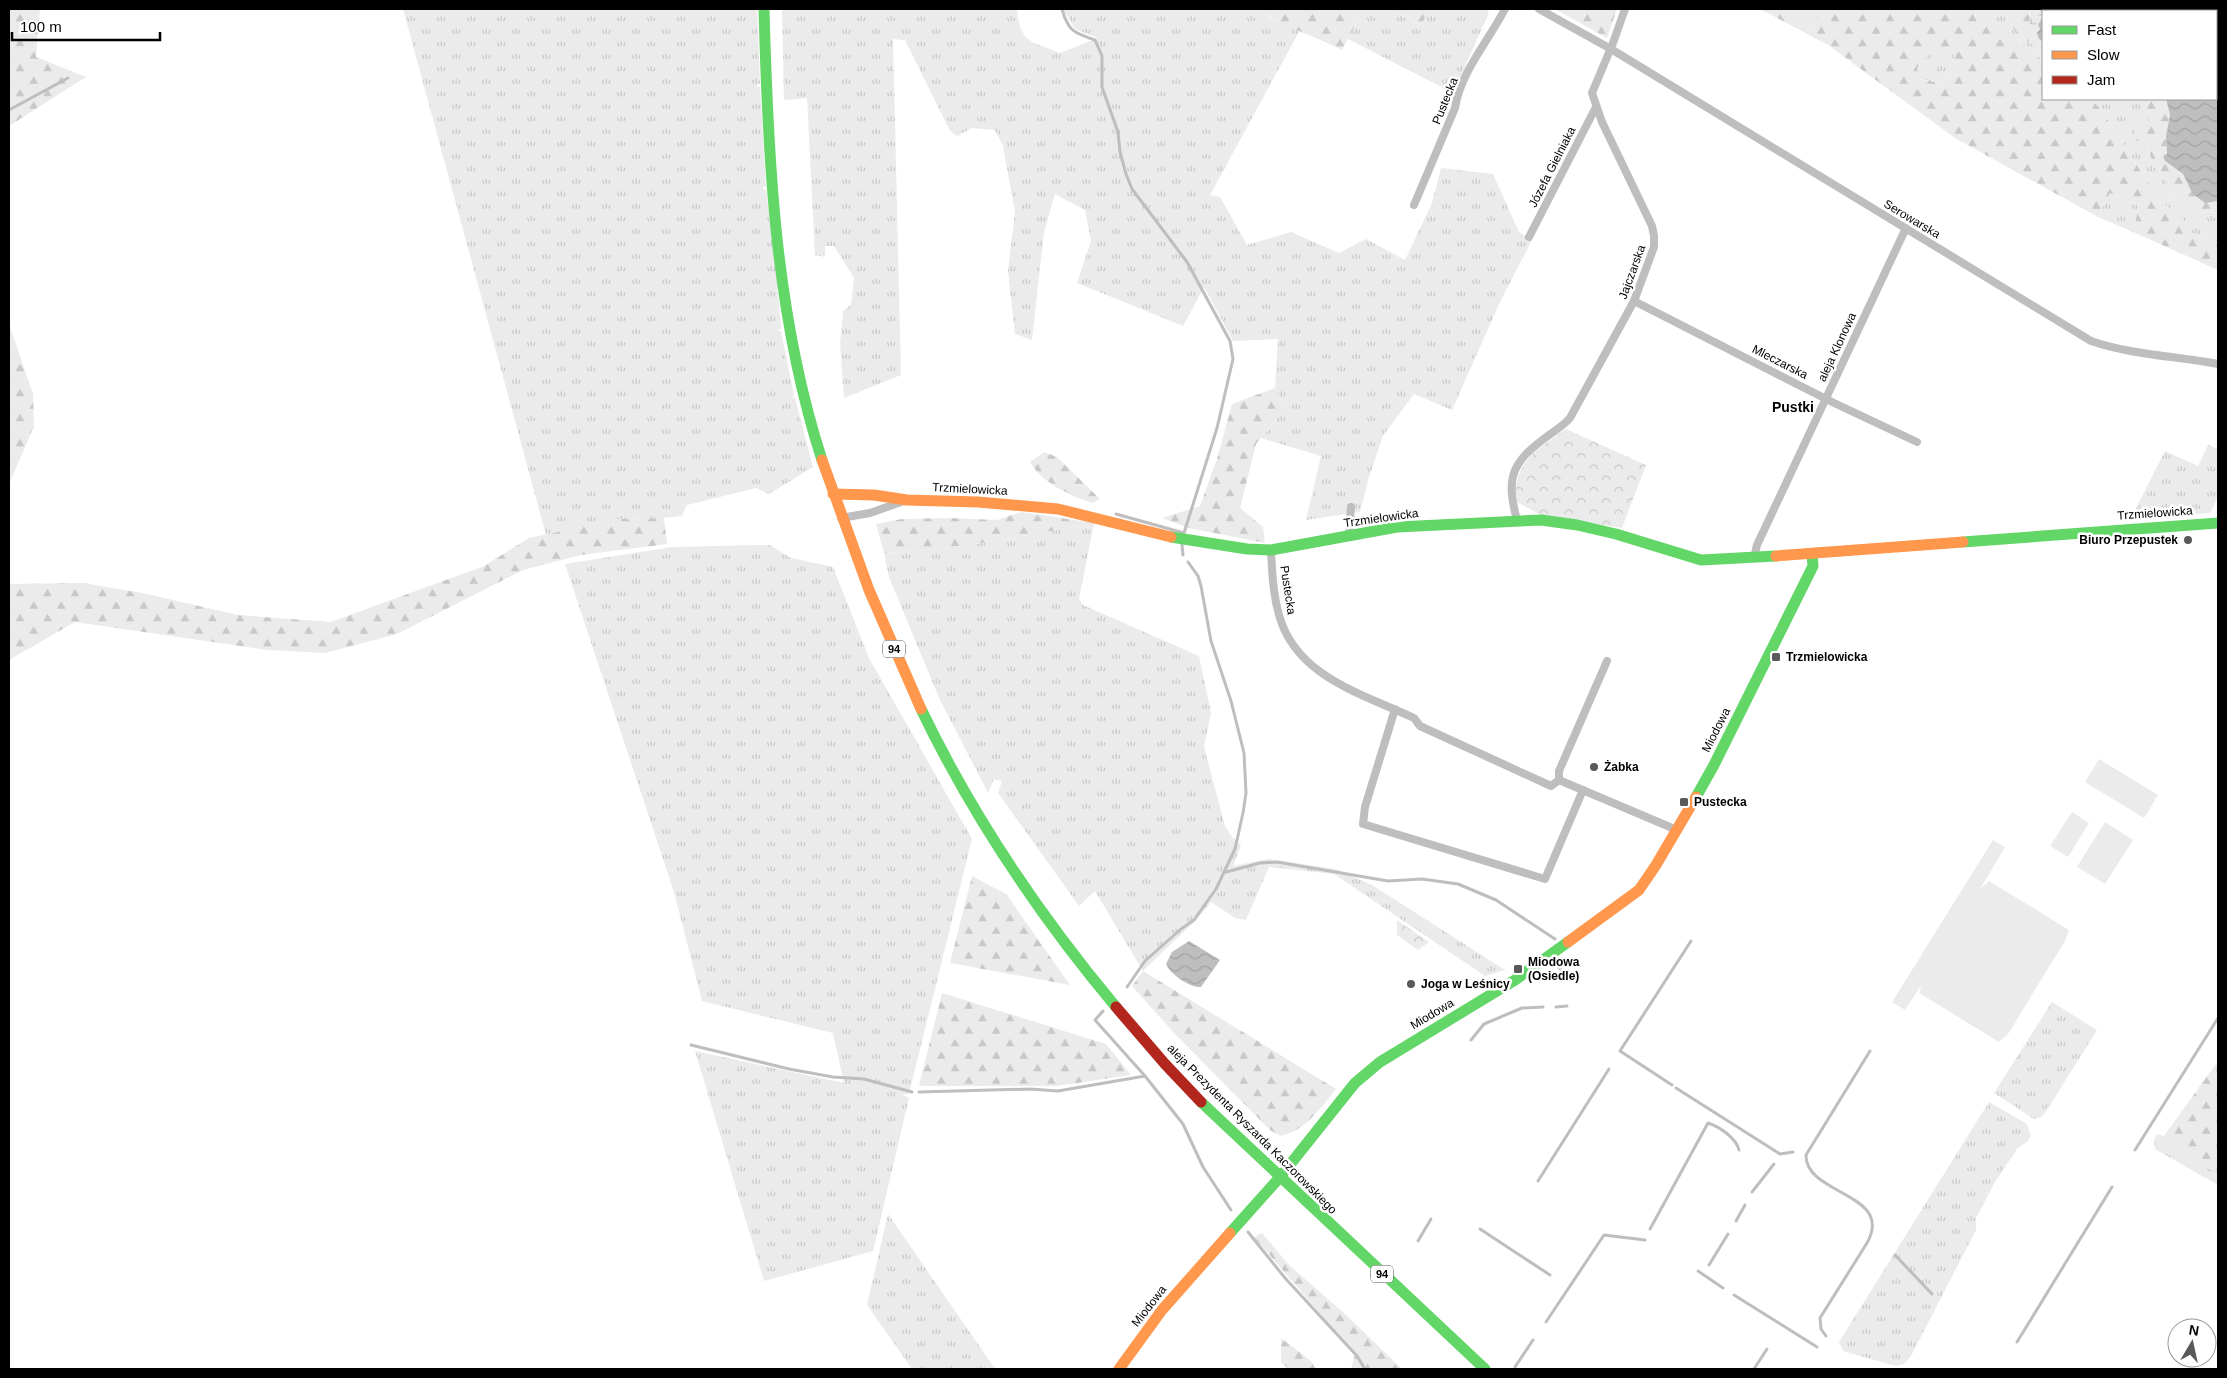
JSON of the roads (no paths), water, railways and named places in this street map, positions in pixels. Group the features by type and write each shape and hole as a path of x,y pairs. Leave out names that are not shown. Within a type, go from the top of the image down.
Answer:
{"street":[{"name":"aleja Prezydenta Ryszarda Kaczorowskiego","path":"764,9 770,172 789,325 799,378 821,459 841,518 909,684 953,772 990,834 1050,923 1154,1052 1220,1120 1485,1369"},
{"name":"Pustecka","path":"1414,205 1455,108 1457,98 1476,58 1504,9"},
{"name":"Serowarska","path":"1539,9 1611,49 2091,341 2130,352 2180,357 2218,364"},
{"name":"Jajczarska","path":"1517,520 1510,486 1515,469 1521,458 1563,426 1570,418 1634,301 1654,247 1652,226 1596,107 1592,93 1593,86 1611,49 1625,9"},
{"name":"Józefa Gielniaka","path":"1529,237 1596,107"},
{"name":"aleja Klonowa","path":"1754,558 1757,545 1906,228"},
{"name":"Mleczarska","path":"1634,301 1826,399 1917,442"},
{"name":"Trzmielowicka","path":"832,494 907,500 978,502 1058,509 1173,538 1247,549 1271,550 1397,527 1541,520 1577,525 1701,560 1812,554 2218,522"},
{"name":"Trzmielowicka","path":"841,518 870,513 907,500"},
{"path":"1349,536 1351,508"},
{"name":"Pustecka","path":"1271,550 1279,615 1286,633 1304,659 1330,680 1414,718 1420,726 1551,786 1559,780 1677,830"},
{"name":"Miodowa","path":"1119,1369 1162,1310 1280,1176 1350,1090 1364,1076 1380,1062 1516,980 1638,890 1677,830 1714,765 1760,676 1813,566 1812,554"},
{"path":"1559,780 1559,770 1607,661"},
{"path":"1395,709 1365,807 1363,824 1545,879 1583,790"}],"water":[{"path":"2040,9 2218,9 2218,201 2205,203 2192,193 2183,174 2165,161 2163,156 2167,154 2166,136 2170,115 2166,100 2217,100 2217,10 2042,10 2042,14"},
{"path":"2042,18 2042,41 2037,33 2040,29 2038,25"},
{"path":"1189,941 1220,960 1201,987 1181,980 1166,964 1172,952"}],"waterway":[{"path":"1062,9 1070,27 1077,33 1095,40 1102,56 1102,87 1118,132 1120,152 1132,189 1187,262 1230,341 1233,359 1217,428 1184,533 1116,514"},
{"path":"9,110 68,78"},
{"path":"1182,545 1183,555"},
{"path":"1127,987 1145,961 1194,920 1216,889 1235,849 1246,793 1244,753 1231,701 1211,641 1198,576 1188,562"},
{"path":"1226,872 1260,863 1277,862 1388,881 1422,879 1458,884 1496,900 1555,939"},
{"path":"1672,1085 1620,1051 1691,941"},
{"path":"1558,966 1566,977"},
{"path":"1556,1007 1567,1006"},
{"path":"1471,1040 1484,1024 1522,1008 1543,1007"},
{"path":"1103,1011 1095,1020 1145,1076 1183,1124 1203,1167 1231,1210"},
{"path":"2135,1150 2218,1018"},
{"path":"691,1045 789,1069 833,1077 864,1079 912,1092"},
{"path":"1826,1336 1821,1329 1820,1318 1867,1243 1872,1227 1869,1214 1860,1204 1819,1179 1809,1168 1806,1155 1870,1051"},
{"path":"1538,1181 1609,1069"},
{"path":"919,1092 1030,1089 1058,1091 1145,1076"},
{"path":"1676,1088 1780,1154 1793,1152"},
{"path":"1650,1229 1708,1123 1727,1134 1735,1141 1739,1150"},
{"path":"1752,1192 1774,1164"},
{"path":"2017,1342 2112,1187"},
{"path":"1736,1221 1745,1205"},
{"path":"1418,1241 1431,1219"},
{"path":"1480,1229 1550,1275"},
{"path":"1248,1232 1285,1278 1357,1356 1365,1369"},
{"path":"1709,1265 1728,1234"},
{"path":"1546,1322 1604,1235 1645,1240"},
{"path":"1895,1255 1932,1294"},
{"path":"1698,1271 1723,1288"},
{"path":"1734,1295 1817,1347"},
{"path":"1515,1367 1533,1340"},
{"path":"1754,1369 1767,1349"}],"place":[{"name":"Biuro Przepustek","path":"2188,540"},
{"name":"Trzmielowicka","path":"1776,657"},
{"name":"Żabka","path":"1594,767"},
{"name":"Pustecka","path":"1684,802"},
{"name":"Miodowa (Osiedle)","path":"1518,969"},
{"name":"Joga w Leśnicy","path":"1411,984"}],"district":[{"name":"Pustki","path":"1793,407"}]}
